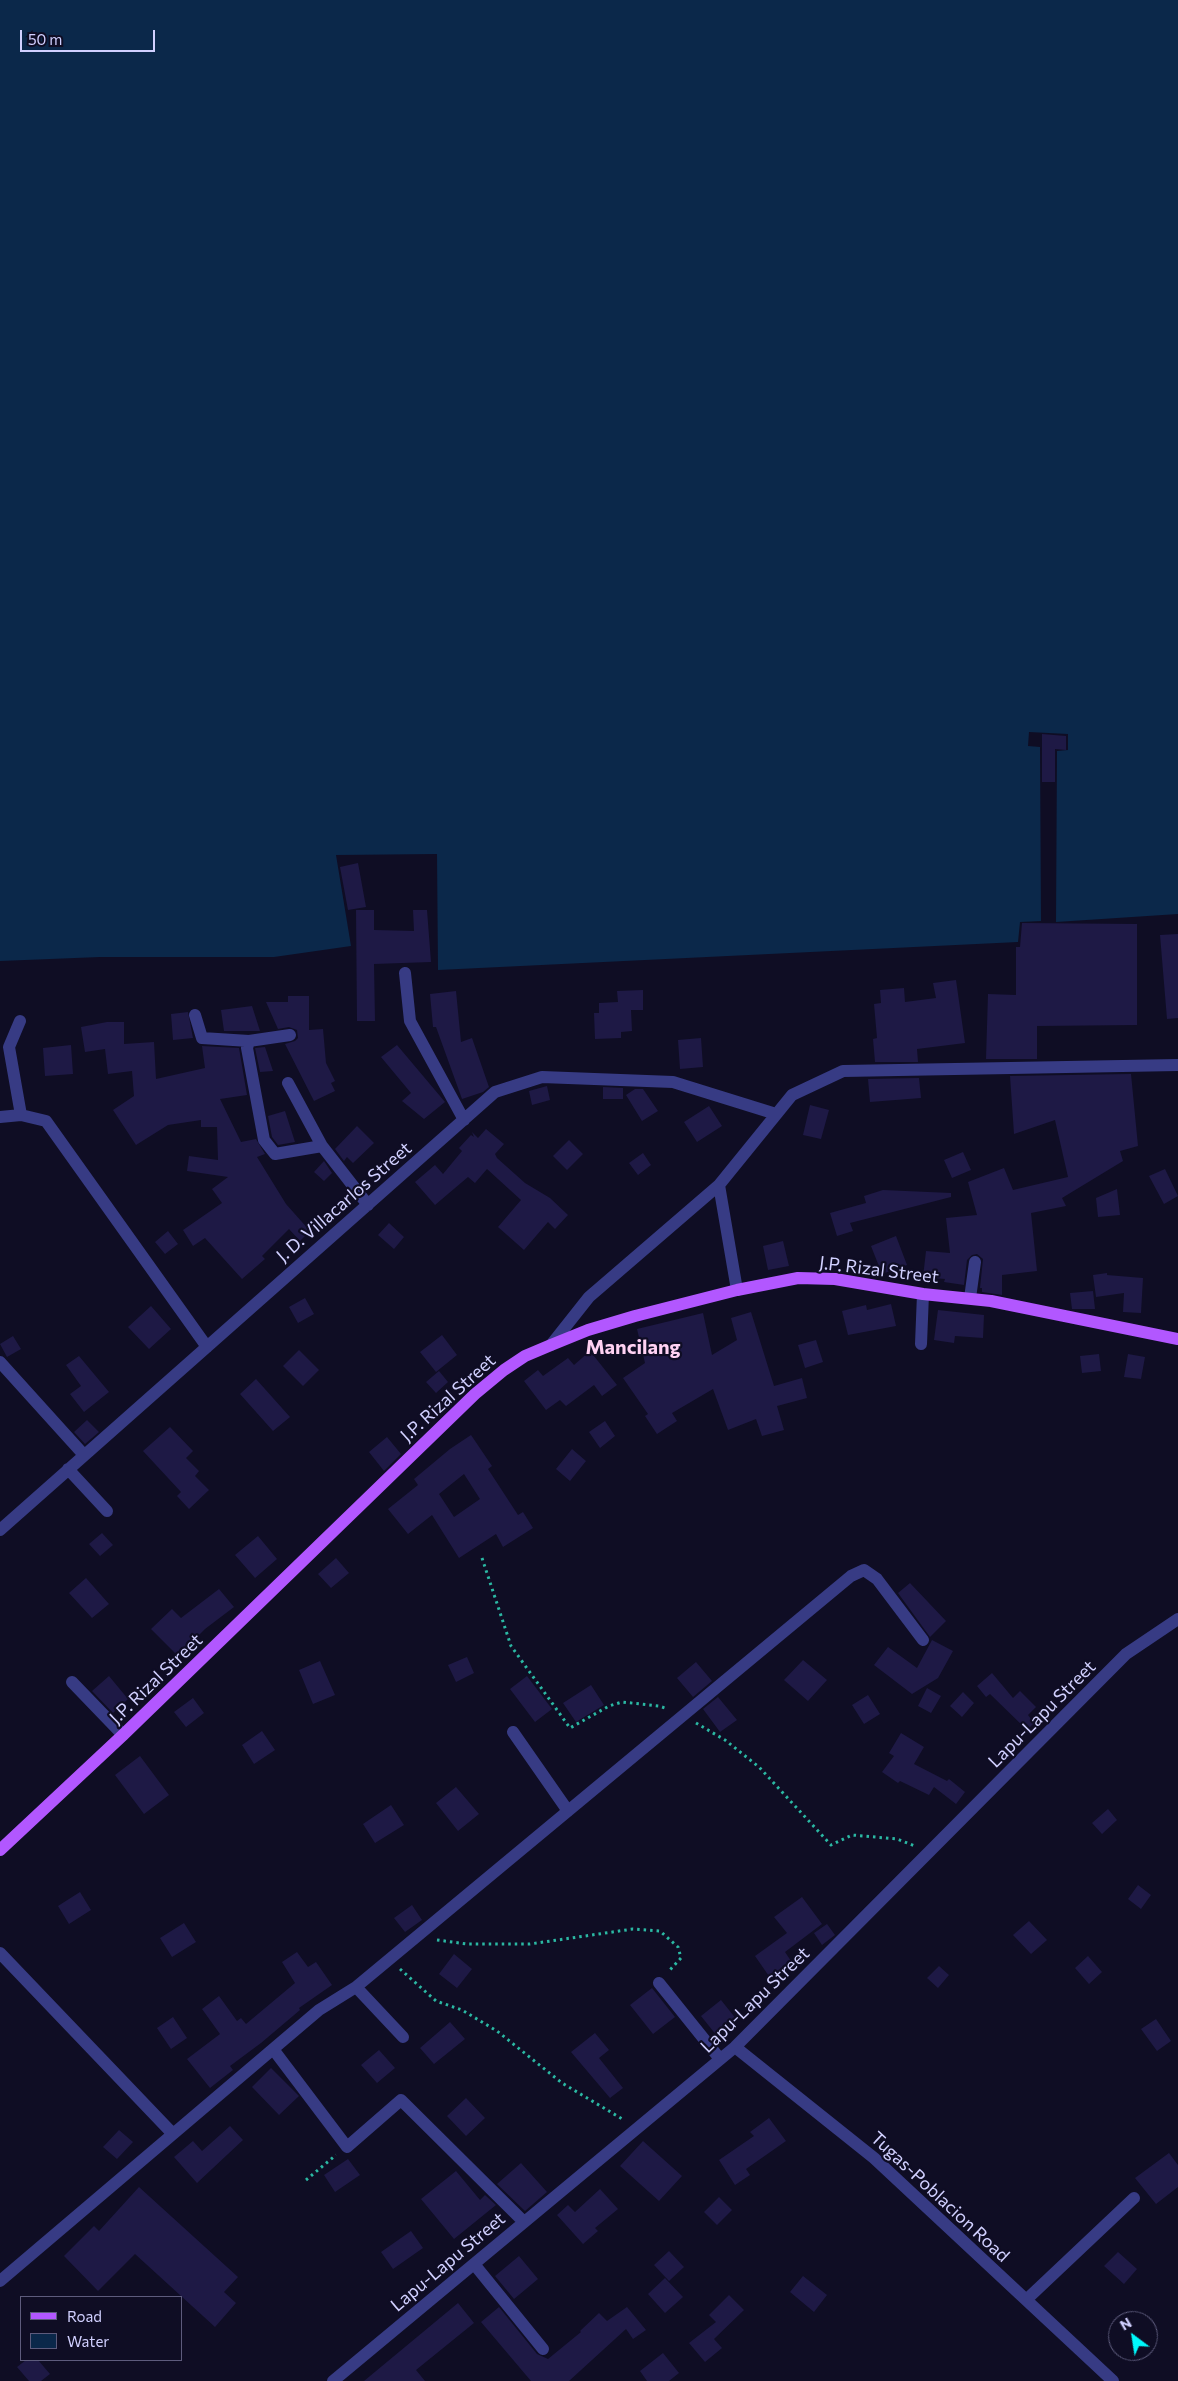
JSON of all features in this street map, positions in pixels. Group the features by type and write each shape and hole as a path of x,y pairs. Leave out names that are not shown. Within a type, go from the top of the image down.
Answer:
{"main road":[{"name":"J.P. Rizal Street","path":"0,1850 123,1735 475,1394 504,1370 525,1356 588,1330 635,1316 737,1290 798,1278 835,1279 923,1294 970,1298 1178,1339"}],"street":[{"path":"405,973 410,1021 464,1120"},
{"path":"194,1015 202,1038 250,1041 290,1034"},
{"path":"20,1021 9,1047 21,1115"},
{"path":"250,1041 247,1048 264,1140 270,1150 275,1154 290,1153 322,1146"},
{"path":"551,1345 588,1298 719,1185 792,1095 843,1071 1178,1065"},
{"name":"J. D. Villacarlos Street","path":"0,1530 494,1092 542,1077 673,1082 776,1114"},
{"path":"288,1083 322,1146 368,1205"},
{"path":"0,1117 21,1115 46,1120 207,1347"},
{"path":"719,1185 737,1290"},
{"path":"970,1298 975,1262"},
{"path":"921,1344 923,1294"},
{"path":"0,1362 84,1455"},
{"path":"68,1470 107,1511"},
{"path":"0,2281 319,2010 356,1987 851,1576 864,1570 878,1579 923,1640"},
{"name":"Lapu-Lapu Street","path":"333,2381 735,2047 1126,1654 1178,1619"},
{"path":"72,1682 123,1735"},
{"path":"513,1732 568,1812"},
{"path":"0,1954 173,2134"},
{"path":"659,1983 720,2059"},
{"path":"356,1987 403,2037"},
{"name":"Tugas-Poblacion Road","path":"735,2047 874,2158 1113,2381"},
{"path":"273,2049 347,2147 402,2100 524,2222"},
{"path":"1026,2300 1134,2198"},
{"path":"474,2264 543,2349"}],"path":[{"path":"482,1558 511,1646 570,1728 609,1706 622,1702 659,1706 684,1716 726,1740 759,1767 831,1845 852,1835 897,1839"},
{"path":"417,1937 466,1944 530,1944 632,1929 660,1931 678,1947 681,1958 659,1983"},
{"path":"389,1960 436,2001 462,2010 497,2031 562,2083 637,2128"},
{"path":"306,2180 347,2147"}],"water":[{"path":"0,0 1178,0 1178,914 1056,922 1057,751 1068,750 1068,734 1029,732 1028,746 1040,747 1041,921 1020,922 1018,942 438,970 437,854 336,855 351,946 274,957 100,957 0,961"}],"building":[{"path":"1042,734 1066,736 1066,750 1055,749 1055,782 1042,782"},
{"path":"358,863 366,907 348,910 340,867"},
{"path":"356,910 374,910 374,930 414,931 413,910 427,910 431,962 374,964 375,1021 357,1021"},
{"path":"1022,923 1137,924 1137,1025 1037,1026 1037,1059 986,1059 988,994 1016,995 1016,947 1020,947"},
{"path":"1178,934 1178,1018 1167,1019 1160,935"},
{"path":"956,980 965,1043 917,1049 918,1062 875,1062 873,1039 877,1038 874,1004 881,1003 880,990 904,988 905,1002 936,998 933,983"},
{"path":"643,990 643,1010 631,1010 632,1031 621,1032 621,1038 595,1039 594,1013 599,1013 599,1003 618,1002 617,991"},
{"path":"456,991 461,1042 472,1038 489,1087 483,1092 462,1099 436,1027 433,1027 430,994"},
{"path":"288,996 309,996 309,1030 323,1029 326,1063 335,1081 331,1083 335,1091 314,1101 285,1044 298,1038 297,1030 289,1027 278,1029 266,1002 288,1002"},
{"path":"252,1006 260,1031 224,1031 221,1010"},
{"path":"188,1012 193,1038 173,1040 171,1014"},
{"path":"107,1022 124,1022 124,1044 154,1042 156,1079 205,1068 202,1046 239,1048 247,1095 220,1099 241,1142 256,1139 265,1154 257,1157 286,1204 310,1231 300,1241 289,1229 262,1256 265,1259 242,1279 205,1238 193,1246 183,1230 222,1203 212,1189 228,1177 187,1171 189,1156 218,1160 217,1127 201,1127 201,1120 168,1125 136,1145 113,1110 134,1096 132,1071 108,1074 105,1049 85,1052 81,1027"},
{"path":"701,1038 703,1067 680,1069 678,1040"},
{"path":"71,1045 73,1074 45,1076 43,1048"},
{"path":"397,1045 445,1102 424,1119 402,1101 411,1093 381,1057"},
{"path":"265,1047 273,1071 260,1072 255,1048"},
{"path":"1131,1074 1138,1146 1120,1151 1123,1161 1062,1198 1066,1206 1031,1213 1037,1271 1002,1275 1002,1295 982,1292 982,1288 980,1288 983,1259 977,1254 972,1255 967,1260 964,1285 944,1282 945,1279 923,1277 926,1251 950,1253 946,1218 977,1215 968,1182 1004,1168 1013,1190 1068,1177 1055,1120 1014,1134 1010,1076"},
{"path":"919,1078 921,1098 870,1102 868,1079"},
{"path":"547,1086 550,1100 532,1105 529,1091"},
{"path":"603,1087 623,1088 623,1099 603,1099"},
{"path":"635,1089 643,1089 658,1111 642,1121 626,1095"},
{"path":"810,1105 829,1110 821,1139 803,1135"},
{"path":"709,1106 722,1126 697,1142 684,1122"},
{"path":"285,1111 295,1142 278,1145 272,1137 268,1116"},
{"path":"357,1126 374,1143 353,1163 347,1157 344,1161 335,1149"},
{"path":"486,1129 504,1144 495,1154 497,1158 525,1183 550,1198 568,1215 555,1229 548,1222 524,1250 498,1227 521,1200 487,1169 475,1183 468,1177 435,1205 415,1182 435,1165 443,1174 462,1151 459,1148 471,1135 474,1137 472,1132 478,1138"},
{"path":"569,1140 583,1154 567,1170 553,1156"},
{"path":"963,1152 971,1170 952,1178 944,1160"},
{"path":"643,1153 651,1165 638,1175 629,1163"},
{"path":"324,1161 332,1173 324,1181 314,1172"},
{"path":"1165,1169 1178,1196 1164,1204 1149,1176"},
{"path":"1117,1189 1120,1215 1098,1217 1096,1198"},
{"path":"883,1190 951,1193 951,1197 850,1223 853,1231 837,1236 830,1213 866,1203 864,1196"},
{"path":"389,1223 404,1237 394,1249 378,1235"},
{"path":"168,1231 178,1244 165,1254 155,1242"},
{"path":"896,1236 907,1265 882,1274 871,1246"},
{"path":"783,1241 789,1266 768,1270 763,1246"},
{"path":"1107,1273 1107,1275 1143,1278 1141,1313 1123,1312 1124,1293 1096,1297 1093,1275"},
{"path":"1093,1291 1095,1309 1072,1309 1070,1293"},
{"path":"305,1298 314,1314 298,1323 289,1307"},
{"path":"891,1304 896,1326 848,1335 842,1311 866,1305 867,1310"},
{"path":"151,1306 171,1329 149,1349 128,1327"},
{"path":"938,1310 984,1315 983,1338 955,1336 954,1343 934,1340"},
{"path":"751,1312 774,1386 802,1378 807,1398 777,1406 784,1430 762,1436 756,1419 728,1430 713,1389 672,1413 677,1421 657,1434 645,1416 648,1414 623,1378 645,1363 637,1329 703,1313 712,1355 737,1340 731,1318"},
{"path":"442,1335 457,1355 436,1372 420,1352"},
{"path":"13,1336 21,1349 7,1357 0,1344"},
{"path":"816,1340 823,1362 805,1368 798,1345"},
{"path":"299,1350 319,1370 303,1386 283,1366"},
{"path":"590,1351 617,1385 602,1396 594,1385 566,1406 560,1400 546,1410 524,1381 538,1370 543,1376 568,1358 574,1365"},
{"path":"1099,1354 1101,1371 1082,1373 1080,1356"},
{"path":"1128,1354 1145,1357 1141,1379 1124,1377"},
{"path":"79,1356 109,1392 84,1412 70,1394 81,1386 66,1365"},
{"path":"439,1371 448,1382 436,1393 426,1382"},
{"path":"256,1379 290,1417 273,1431 240,1394"},
{"path":"87,1420 99,1432 85,1444 74,1432"},
{"path":"605,1421 615,1436 600,1448 589,1432"},
{"path":"170,1427 193,1451 186,1458 199,1471 195,1476 209,1490 189,1509 177,1496 181,1492 143,1451"},
{"path":"471,1435 492,1466 488,1469 518,1515 523,1512 533,1528 503,1547 496,1534 459,1558 432,1515 408,1534 388,1509 418,1485 414,1479 450,1449","holes":["464,1474 480,1499 454,1517 439,1494"]},
{"path":"387,1437 401,1454 384,1471 369,1452"},
{"path":"572,1449 586,1461 570,1481 556,1469"},
{"path":"102,1533 113,1545 100,1556 89,1544"},
{"path":"258,1536 277,1559 255,1578 235,1555"},
{"path":"336,1558 349,1573 331,1588 318,1574"},
{"path":"86,1578 109,1604 92,1618 69,1593"},
{"path":"910,1583 946,1621 930,1637 898,1593"},
{"path":"219,1589 234,1607 205,1629 178,1656 151,1629 172,1609 181,1618"},
{"path":"932,1640 953,1651 938,1678 912,1694 874,1665 888,1647 917,1668"},
{"path":"467,1657 474,1673 456,1682 448,1665"},
{"path":"803,1660 827,1680 808,1701 784,1680"},
{"path":"320,1661 335,1695 313,1704 299,1670"},
{"path":"696,1662 712,1681 693,1697 677,1678"},
{"path":"992,1673 1013,1698 1020,1691 1036,1707 1028,1715 1034,1723 1027,1730 990,1694 986,1697 977,1686"},
{"path":"109,1676 128,1699 113,1713 92,1691"},
{"path":"527,1676 552,1709 535,1722 510,1689"},
{"path":"591,1685 604,1705 576,1722 563,1703"},
{"path":"927,1688 941,1696 931,1713 918,1706"},
{"path":"963,1692 974,1703 962,1717 950,1706"},
{"path":"868,1695 880,1714 864,1724 852,1705"},
{"path":"718,1697 737,1720 720,1732 703,1709"},
{"path":"193,1698 204,1713 186,1727 174,1712"},
{"path":"262,1731 275,1750 254,1764 242,1745"},
{"path":"901,1733 924,1747 914,1764 947,1781 949,1779 965,1792 956,1804 934,1787 929,1795 900,1781 898,1783 882,1772 894,1756 889,1753"},
{"path":"140,1756 169,1795 144,1814 115,1775"},
{"path":"456,1787 479,1814 458,1831 436,1803"},
{"path":"391,1805 404,1825 375,1843 363,1824"},
{"path":"1108,1809 1117,1820 1102,1834 1092,1823"},
{"path":"1138,1885 1151,1895 1141,1909 1128,1899"},
{"path":"80,1892 91,1910 69,1924 58,1906"},
{"path":"802,1897 822,1924 785,1952 793,1964 771,1979 755,1956 787,1933 774,1917"},
{"path":"412,1905 422,1920 405,1932 394,1918"},
{"path":"1029,1921 1047,1940 1031,1954 1013,1935"},
{"path":"184,1923 196,1942 172,1957 160,1938"},
{"path":"827,1924 835,1935 822,1945 814,1933"},
{"path":"297,1952 308,1967 316,1962 332,1985 299,2008 300,2010 261,2043 230,2066 233,2070 210,2088 187,2059 220,2034 202,2009 219,1996 237,2021 241,2018 246,2024 295,1983 282,1962"},
{"path":"454,1954 472,1969 457,1988 439,1974"},
{"path":"1088,1956 1102,1972 1089,1984 1075,1968"},
{"path":"939,1966 949,1975 938,1988 927,1978"},
{"path":"652,1988 675,2017 653,2034 630,2005"},
{"path":"721,2000 737,2020 717,2036 701,2016"},
{"path":"173,2017 187,2038 171,2049 157,2028"},
{"path":"1156,2019 1171,2041 1157,2051 1141,2029"},
{"path":"450,2022 465,2039 434,2064 420,2048"},
{"path":"595,2033 609,2050 599,2058 623,2088 610,2098 571,2052"},
{"path":"379,2050 395,2068 377,2083 361,2065"},
{"path":"271,2068 299,2096 279,2115 252,2087"},
{"path":"466,2098 485,2118 466,2136 447,2116"},
{"path":"769,2118 786,2141 746,2169 750,2175 735,2185 719,2160 754,2136 750,2132"},
{"path":"230,2126 243,2140 197,2183 174,2157 193,2141 202,2151"},
{"path":"119,2130 133,2142 117,2159 103,2147"},
{"path":"643,2141 682,2176 659,2201 620,2166"},
{"path":"1169,2153 1178,2165 1178,2187 1156,2204 1135,2178"},
{"path":"348,2159 360,2175 335,2192 324,2175"},
{"path":"521,2163 547,2192 525,2211 497,2184"},
{"path":"456,2171 480,2200 485,2195 496,2205 454,2239 421,2199"},
{"path":"139,2187 238,2277 224,2292 236,2303 215,2327 135,2254 98,2291 64,2256 94,2226 99,2231"},
{"path":"600,2189 618,2209 595,2228 598,2231 583,2244 557,2215 568,2205 575,2212"},
{"path":"719,2197 732,2210 717,2225 704,2212"},
{"path":"411,2231 423,2248 393,2269 381,2252"},
{"path":"669,2251 684,2267 669,2281 654,2265"},
{"path":"1118,2252 1137,2269 1124,2284 1104,2266"},
{"path":"519,2256 538,2279 514,2299 495,2276"},
{"path":"803,2276 827,2295 814,2312 790,2292"},
{"path":"665,2278 683,2297 665,2313 648,2294"},
{"path":"729,2295 744,2310 714,2339 722,2348 705,2362 689,2343 716,2322 709,2315"},
{"path":"458,2303 474,2323 416,2370 425,2381 364,2381"},
{"path":"499,2307 537,2354 548,2359 581,2332 599,2313 607,2321 627,2307 646,2330 633,2339 626,2329 569,2381 531,2381 481,2322"},
{"path":"663,2353 679,2373 669,2381 647,2381 640,2371"},
{"path":"25,2361 39,2361 50,2374 41,2381 29,2381 17,2367"}],"district":[{"name":"Mancilang","path":"633,1347"}]}
